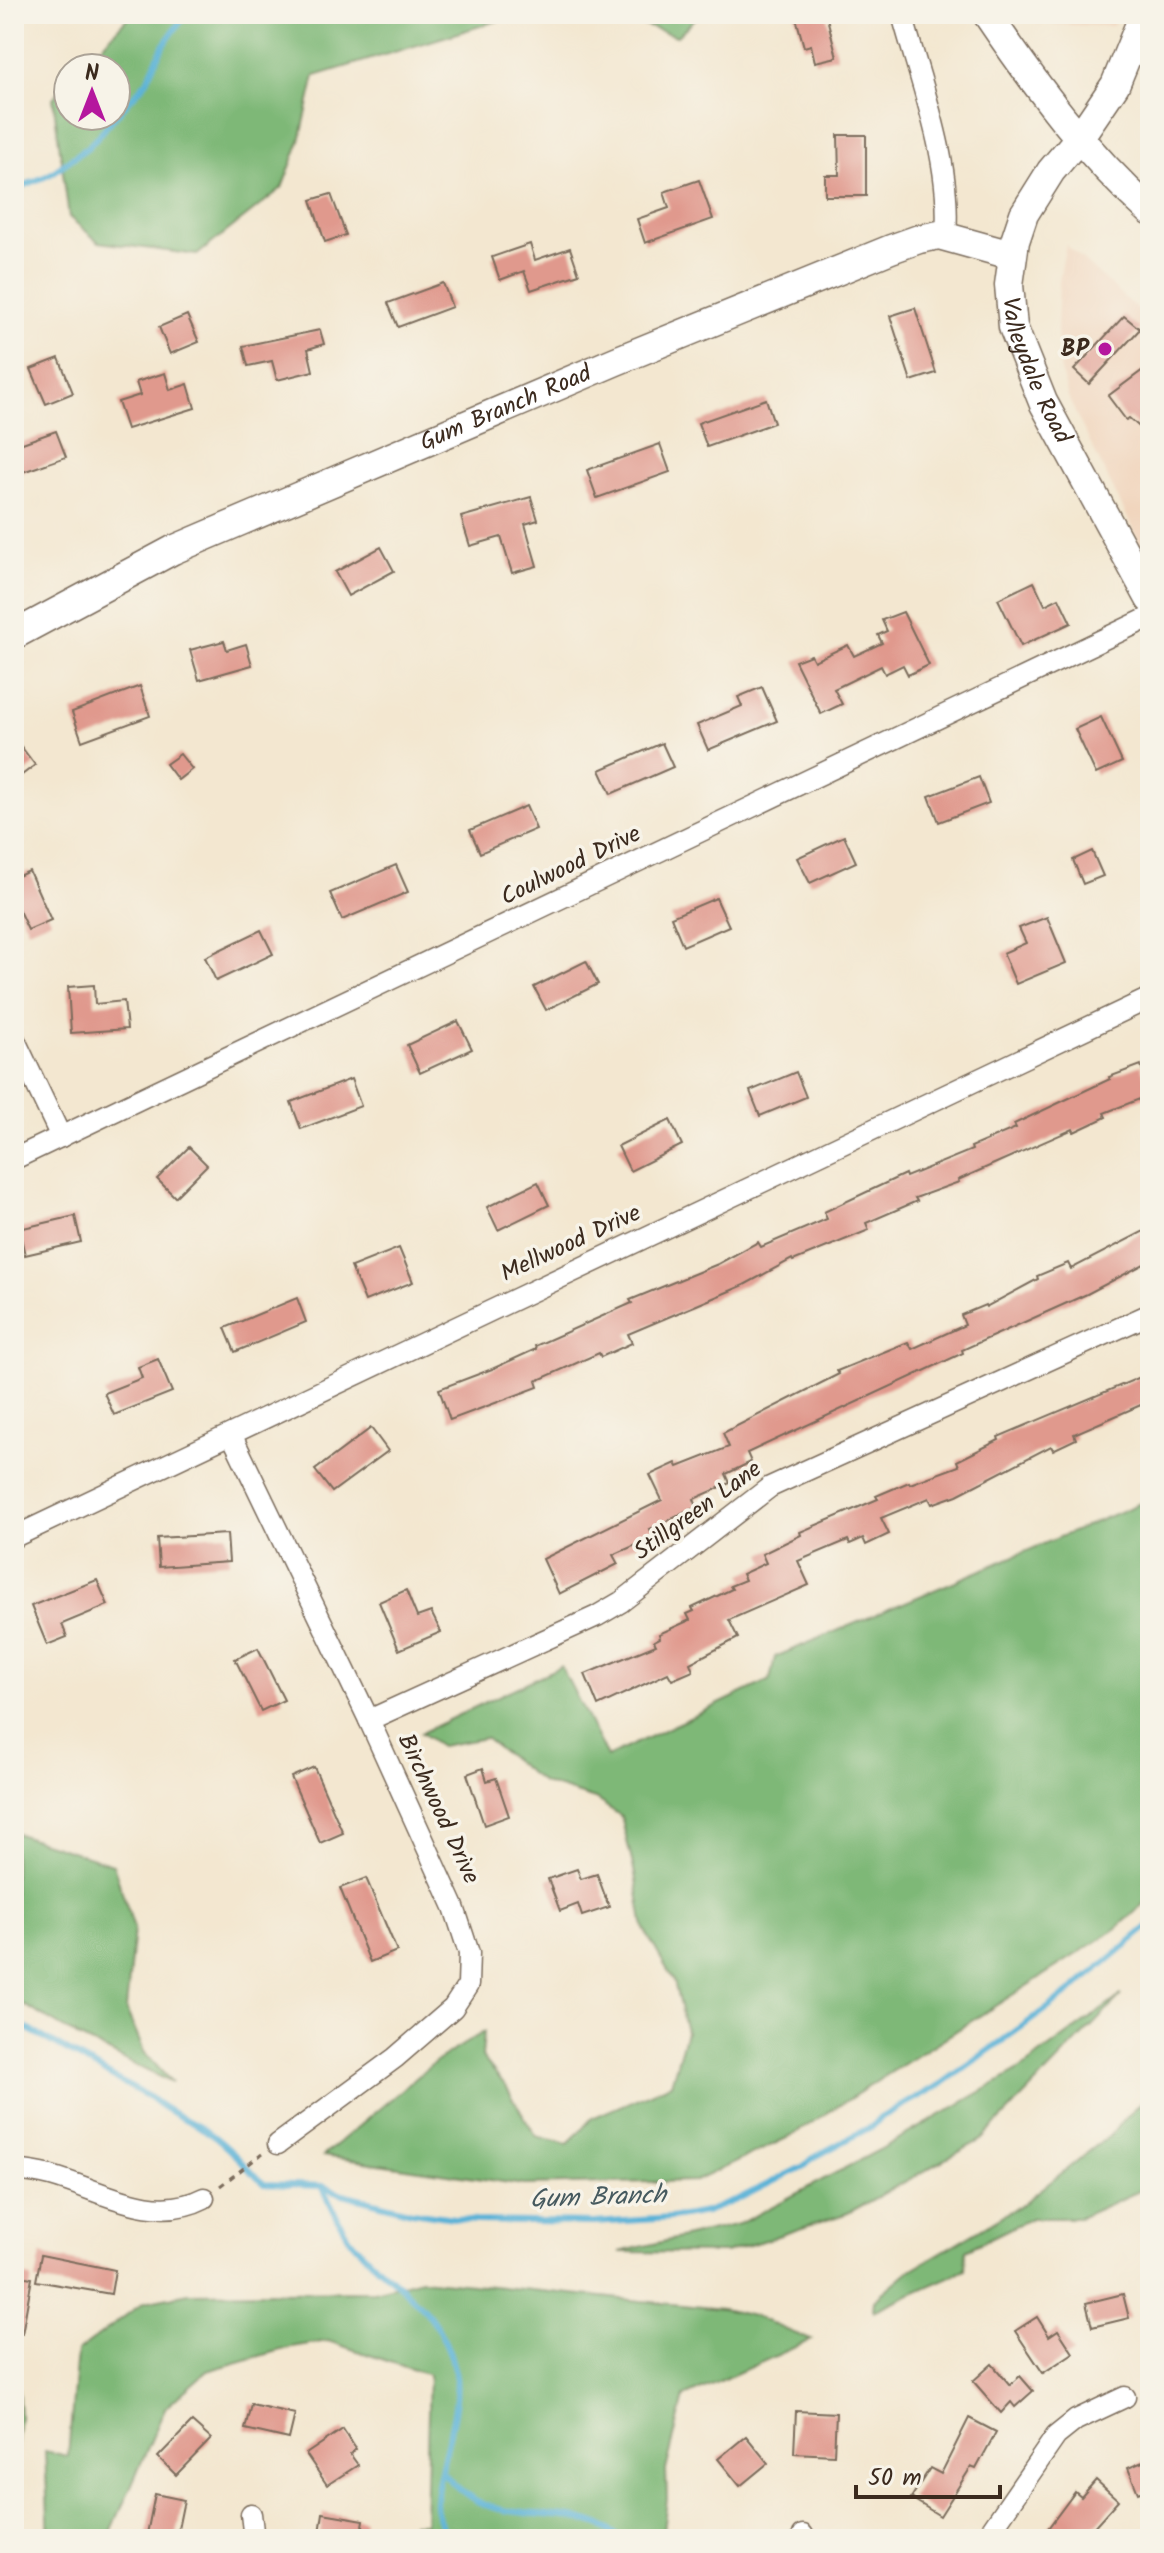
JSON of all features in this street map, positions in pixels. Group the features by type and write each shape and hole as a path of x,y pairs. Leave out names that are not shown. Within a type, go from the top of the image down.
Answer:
{"street":[{"path":"902,14 944,176 946,236"},
{"path":"987,14 1062,119 1150,211"},
{"name":"Valleydale Road","path":"1144,14 1115,85 1079,138 1051,171 1024,214 1011,255 1009,298 1013,327 1043,402 1150,599"},
{"name":"Gum Branch Road","path":"14,635 173,550 244,518 876,255 919,239 946,236 1011,255"},
{"name":"Coulwood Drive","path":"14,1159 1150,617"},
{"name":"Mellwood Drive","path":"14,1537 1150,998"},
{"path":"14,1038 61,1137"},
{"name":"Stillgreen Lane","path":"369,1720 597,1616 621,1602 770,1487 1150,1314"},
{"name":"Birchwood Drive","path":"232,1436 369,1720 465,1935 469,1953 468,1985 453,2008 420,2038 273,2147"},
{"path":"14,2171 38,2174 146,2206 188,2206 204,2198"},
{"path":"985,2539 1056,2436 1076,2420 1125,2397"},
{"path":"251,2514 254,2539"}],"path":[{"path":"231,2179 273,2147"}],"shaded area":[{"path":"1030,14 1118,14 1113,26 1037,24"},
{"path":"1066,245 1150,321 1150,563 1070,402 1061,373 1057,331 1059,281"}],"green space":[{"path":"131,14 520,14 315,76 300,141 282,188 197,255 99,242 69,217 58,132 132,132 132,52 96,52"},
{"path":"609,14 700,14 677,36"},
{"path":"1150,1499 1150,1899 1116,1929 791,2136 696,2181 524,2185 323,2156 435,2062 484,2032 482,2057 506,2086 536,2136 568,2144 592,2118 671,2084 686,2032 674,1981 644,1929 621,1816 595,1799 543,1783 485,1738 441,1746 421,1733 561,1666 607,1757 770,1680 775,1657"},
{"path":"14,1833 113,1864 134,1928 126,2009 144,2052 172,2083 82,2039 14,1999"},
{"path":"1122,1995 981,2140 848,2213 725,2253 619,2252 739,2224 879,2150 1019,2070"},
{"path":"1150,2093 1150,2186 1079,2218 1031,2218 966,2250 965,2270 873,2311 874,2300 906,2273 1024,2203 1111,2134"},
{"path":"421,2279 722,2309 753,2316 811,2340 684,2397 666,2470 667,2499 662,2539 409,2539 413,2523 425,2523 429,2375 328,2341 291,2347 207,2371 165,2408 108,2539 49,2539 45,2451 68,2456 77,2352 144,2302 189,2293 374,2291"},
{"path":"14,2336 20,2416 14,2473"}],"building":[{"path":"795,14 826,14 837,57 815,62 811,45 804,47"},
{"path":"838,135 866,135 866,196 825,196 825,175 839,175"},
{"path":"699,180 713,219 645,243 637,219 669,208 664,192"},
{"path":"331,194 346,235 325,242 311,200"},
{"path":"530,244 535,260 570,248 579,274 531,290 524,271 500,280 492,257"},
{"path":"443,283 452,307 398,327 388,303"},
{"path":"915,308 936,373 911,381 890,316"},
{"path":"187,315 199,342 170,354 159,327"},
{"path":"1124,316 1140,329 1089,384 1074,370"},
{"path":"320,330 324,344 308,349 313,371 277,380 272,361 248,366 243,346"},
{"path":"59,358 73,393 46,404 31,369"},
{"path":"1143,370 1150,379 1150,436 1129,418 1126,420 1108,396"},
{"path":"165,373 170,390 188,384 195,408 127,429 118,402 140,395 136,382"},
{"path":"766,399 774,423 707,447 698,423"},
{"path":"56,431 66,457 14,475 14,446"},
{"path":"660,444 670,472 597,498 587,470"},
{"path":"531,497 538,520 525,524 537,566 512,573 501,537 470,546 461,517"},
{"path":"381,547 394,571 348,596 335,572"},
{"path":"1034,582 1045,605 1059,598 1071,623 1021,646 998,599"},
{"path":"903,612 929,665 908,675 903,665 885,674 881,666 834,689 842,704 821,714 795,661 811,655 814,661 848,645 854,656 882,643 878,635 887,631 882,620"},
{"path":"224,641 227,650 246,644 252,665 199,680 190,650"},
{"path":"140,686 150,716 82,741 72,712"},
{"path":"762,687 777,721 708,750 697,725 742,706 738,697"},
{"path":"1101,717 1122,762 1096,774 1075,729"},
{"path":"14,737 35,765 14,781"},
{"path":"662,743 673,767 611,794 600,770"},
{"path":"180,754 192,769 178,780 166,764"},
{"path":"979,777 989,803 939,822 929,796"},
{"path":"526,806 536,829 480,853 470,830"},
{"path":"844,836 856,862 810,883 797,858"},
{"path":"1092,851 1103,876 1083,884 1073,860"},
{"path":"396,865 408,892 342,920 330,893"},
{"path":"29,871 51,920 28,930 14,900 14,878"},
{"path":"716,898 729,926 683,946 671,917"},
{"path":"1047,917 1066,963 1016,984 1003,953 1026,943 1019,928"},
{"path":"261,930 273,954 216,981 205,957"},
{"path":"586,961 598,984 546,1010 534,987"},
{"path":"94,985 95,1004 124,1001 127,1029 71,1033 68,987"},
{"path":"458,1021 472,1049 420,1073 407,1045"},
{"path":"1141,1065 1150,1095 1104,1113 1106,1117 1074,1132 1073,1129 959,1182 915,1198 917,1201 866,1223 869,1230 792,1259 744,1285 628,1334 632,1343 601,1357 599,1353 536,1381 538,1387 450,1420 439,1389 536,1349 535,1346 632,1303 630,1300 718,1264 758,1242 761,1247 827,1219 824,1212 905,1174 906,1177 972,1150 971,1147 1016,1128 1014,1124 1109,1077"},
{"path":"796,1072 806,1097 760,1116 750,1091"},
{"path":"351,1079 361,1106 301,1129 291,1102"},
{"path":"670,1120 682,1145 630,1171 618,1146"},
{"path":"189,1147 207,1165 175,1197 157,1179"},
{"path":"538,1182 549,1205 498,1230 487,1207"},
{"path":"75,1216 81,1242 25,1255 19,1229"},
{"path":"1144,1231 1150,1244 1150,1261 1087,1294 747,1453 751,1462 726,1474 730,1483 694,1499 697,1507 650,1529 654,1537 613,1555 618,1564 559,1594 543,1559 662,1500 650,1475 676,1463 678,1467 729,1447 723,1433 839,1374 837,1371 908,1342 912,1349 965,1325 961,1315 986,1307 1038,1279 1037,1276 1068,1263 1071,1269"},
{"path":"399,1248 413,1282 365,1301 351,1267"},
{"path":"297,1298 306,1322 235,1352 225,1328"},
{"path":"158,1359 172,1392 114,1415 104,1393 142,1378 138,1367"},
{"path":"1150,1373 1150,1401 1074,1434 1076,1439 1053,1450 1051,1446 957,1495 932,1504 929,1498 881,1518 889,1534 866,1545 863,1538 850,1544 848,1540 798,1561 809,1585 729,1620 738,1638 690,1663 693,1671 672,1680 668,1673 598,1706 585,1674 656,1645 654,1641 660,1638 659,1634 690,1620 687,1614 694,1611 692,1608 732,1589 730,1586 745,1580 742,1574 766,1563 762,1554 801,1535 800,1532 878,1499 876,1496 959,1466 957,1461 999,1440 998,1437"},
{"path":"371,1428 388,1451 332,1492 315,1470"},
{"path":"227,1534 229,1562 159,1567 157,1538"},
{"path":"97,1580 108,1605 62,1624 67,1637 47,1645 31,1606"},
{"path":"406,1590 417,1617 431,1612 441,1632 399,1650 379,1602"},
{"path":"258,1648 284,1700 261,1711 235,1659"},
{"path":"314,1767 343,1833 320,1843 291,1777"},
{"path":"483,1768 487,1781 496,1778 509,1816 484,1825 467,1774"},
{"path":"577,1869 581,1879 597,1874 609,1907 582,1916 578,1904 560,1911 548,1879"},
{"path":"366,1878 397,1951 370,1962 340,1888"},
{"path":"41,2255 115,2270 111,2294 36,2281"},
{"path":"14,2275 32,2278 22,2334 14,2333"},
{"path":"1123,2294 1129,2318 1092,2327 1086,2303"},
{"path":"1037,2317 1049,2336 1058,2330 1073,2353 1043,2373 1015,2331"},
{"path":"992,2364 1010,2385 1020,2376 1033,2391 1015,2407 1011,2402 1001,2413 973,2381"},
{"path":"251,2404 295,2414 289,2439 245,2429"},
{"path":"796,2411 836,2413 834,2455 794,2453"},
{"path":"969,2418 996,2432 976,2469 971,2467 940,2516 911,2498 930,2468 941,2474"},
{"path":"192,2422 211,2439 176,2475 158,2457"},
{"path":"343,2429 356,2449 350,2454 358,2465 327,2485 306,2454"},
{"path":"746,2436 768,2463 740,2486 718,2459"},
{"path":"1150,2459 1150,2488 1138,2493 1128,2468"},
{"path":"1096,2480 1118,2500 1083,2539 1040,2539 1075,2492 1081,2497"},
{"path":"155,2494 184,2500 176,2539 146,2539"},
{"path":"323,2513 364,2520 361,2539 336,2539 336,2536 320,2533"}],"waterway":[{"path":"14,190 49,175 88,147 147,81 163,46 186,14"},
{"name":"Gum Branch","path":"14,2022 205,2130 264,2184 322,2186 412,2212 475,2221 594,2223 671,2218 706,2212 734,2201 804,2166 811,2159 943,2083 1069,1993 1150,1925"},
{"path":"322,2186 353,2242 417,2302 440,2331 448,2350 455,2372 456,2402 436,2504 446,2539"},
{"path":"441,2471 476,2501 491,2507 593,2523 620,2539"}],"place":[{"name":"BP","path":"1105,349"}]}
